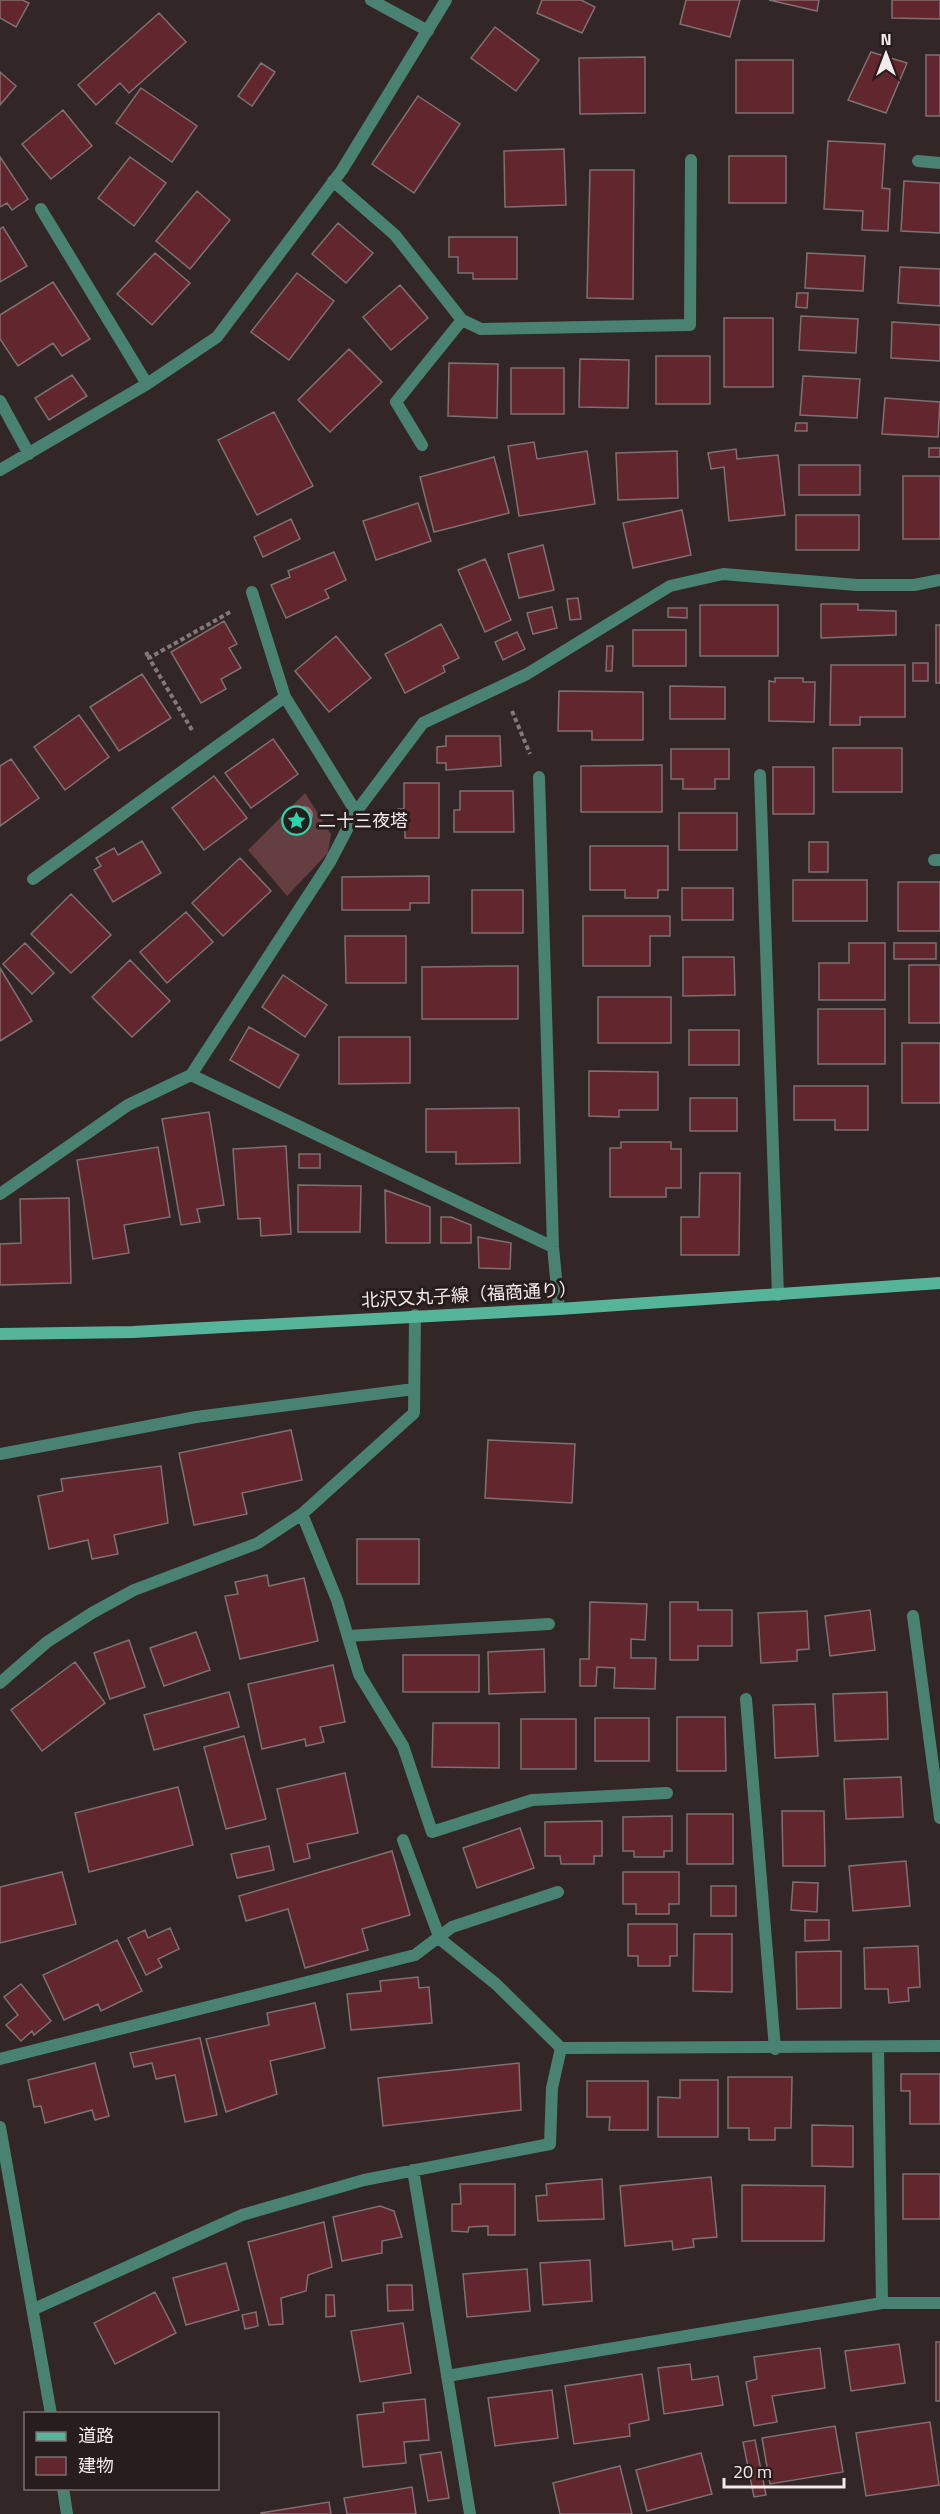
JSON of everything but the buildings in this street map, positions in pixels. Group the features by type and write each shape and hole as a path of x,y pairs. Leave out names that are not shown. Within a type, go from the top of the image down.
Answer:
{"street":[{"path":"371,0 428,31"},
{"path":"0,470 147,384 217,337 333,182 446,0"},
{"path":"333,182 395,235 462,320 481,329 690,325 691,160"},
{"path":"918,161 940,163"},
{"path":"41,209 147,384"},
{"path":"422,446 396,402 462,320"},
{"path":"0,401 29,454"},
{"path":"0,1194 128,1105 191,1075 330,862 356,812 423,723 527,674 670,586 723,574 856,585 914,585 940,580"},
{"path":"253,595 285,697 356,812"},
{"path":"33,879 285,697"},
{"path":"760,775 778,1295"},
{"path":"539,777 553,1247 560,1309"},
{"path":"191,1075 553,1247"},
{"name":"北沢又丸子線（福商通り）","path":"0,1334 133,1332 415,1315 560,1309 940,1283"},
{"path":"0,1683 47,1642 92,1613 134,1590 258,1543 302,1514 414,1413 415,1315"},
{"path":"0,1454 196,1417 414,1389"},
{"path":"302,1514 337,1600 360,1674 403,1746 432,1832 532,1800 667,1793"},
{"path":"913,1616 940,1818"},
{"path":"348,1636 549,1624"},
{"path":"746,1699 775,2049"},
{"path":"403,1840 440,1939 496,1984 561,2048 775,2049 940,2046"},
{"path":"0,2059 415,1955 440,1939 452,1927 558,1892"},
{"path":"878,2047 882,2303"},
{"path":"34,2309 242,2215 364,2180 550,2144 552,2088 561,2048"},
{"path":"0,2127 51,2412"},
{"path":"413,2170 470,2514"},
{"path":"447,2376 882,2303 940,2302"},
{"path":"63,2490 68,2514"}],"path":[{"path":"149,658 253,595"},
{"path":"146,652 206,754"},
{"path":"501,686 539,777"}],"shaded area":[{"path":"305,793 331,834 328,853 287,896 248,850"}],"place":[{"name":"二十三夜塔","path":"297,821"}]}
